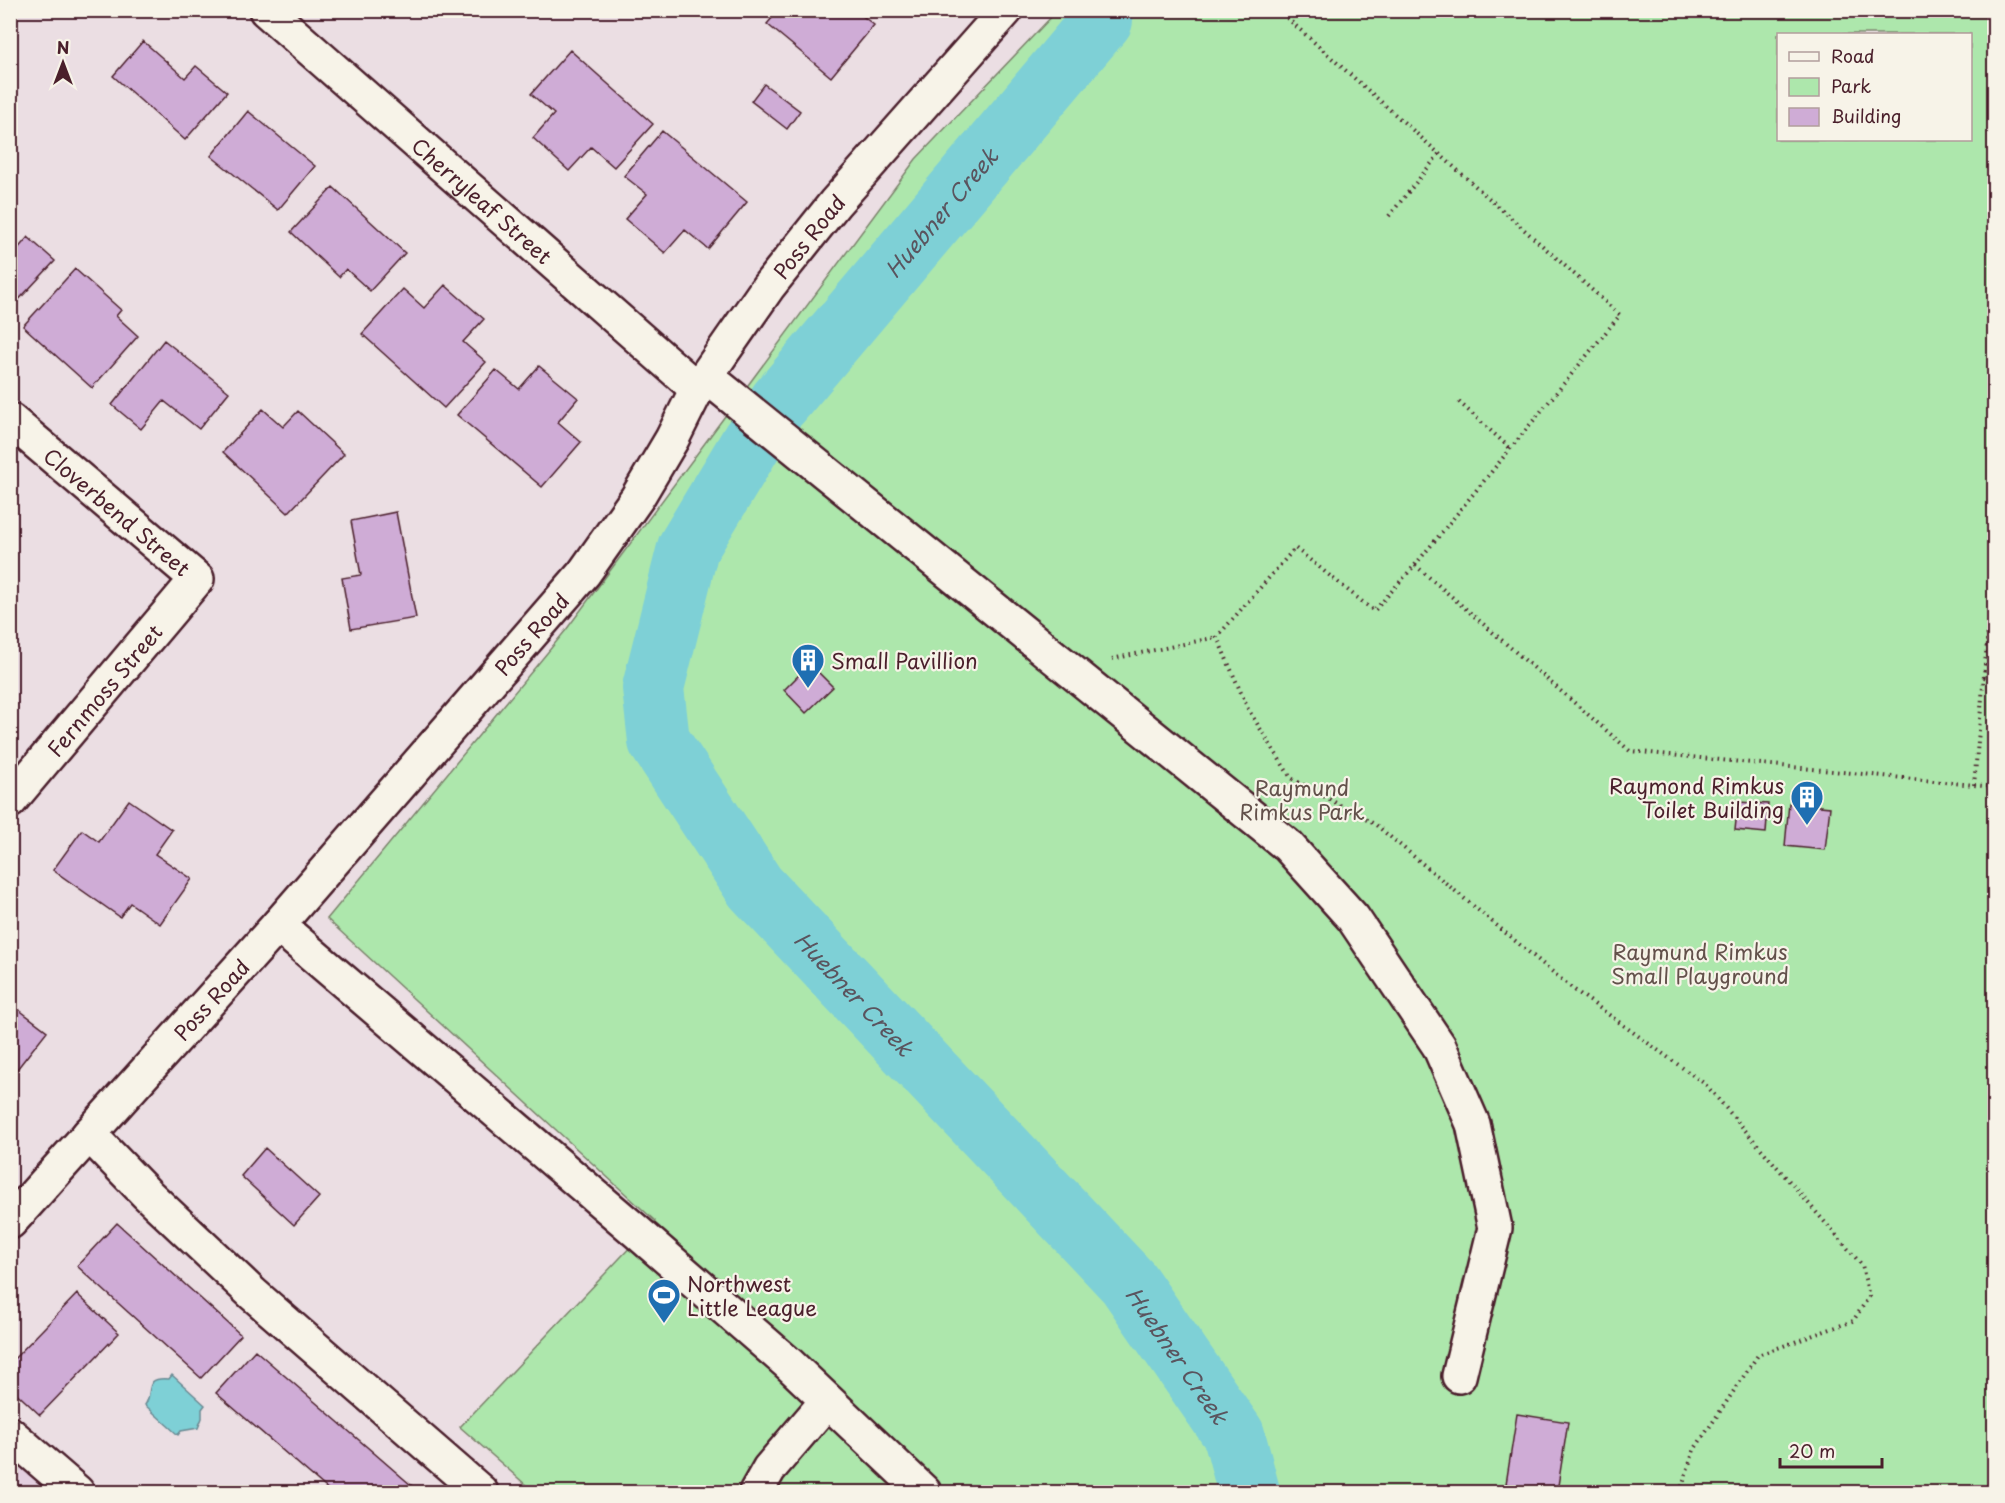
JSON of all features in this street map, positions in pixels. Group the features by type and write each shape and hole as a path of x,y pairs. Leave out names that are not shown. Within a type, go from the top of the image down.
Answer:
{"street":[{"name":"Cherryleaf Street","path":"266,10 702,383 1068,668 1288,846 1353,918 1439,1046 1473,1124 1495,1228 1459,1376"},
{"name":"Poss Road","path":"10,1222 278,925 584,573 637,498 702,383 768,287 835,204 999,13"},
{"name":"Cloverbend Street","path":"10,420 197,579"},
{"name":"Fernmoss Street","path":"10,801 197,579"},
{"path":"278,925 789,1364 924,1492"},
{"path":"89,1134 147,1194 245,1286 481,1492"},
{"path":"756,1492 769,1469 827,1401"},
{"path":"10,1434 77,1492"}],"path":[{"path":"1068,668 1217,637 1295,548 1374,611 1415,565 1620,315 1278,10"},
{"path":"1389,216 1439,154"},
{"path":"1459,402 1511,449"},
{"path":"1415,565 1630,751 1995,787"},
{"path":"1974,785 1995,566"},
{"path":"1217,637 1248,709 1291,778 1376,825 1573,989 1706,1084 1862,1265 1869,1298 1853,1321 1758,1355 1694,1450 1680,1492"},
{"path":"1984,677 1995,681"}],"shaded area":[{"path":"11,1441 67,1492 11,1492"}],"green space":[{"name":"Raymund Rimkus Park","path":"1057,11 1994,11 1994,1492 534,1492 460,1427 655,1221 327,919 566,630 916,159"}],"water":[{"path":"172,1375 205,1405 198,1428 181,1431 178,1435 145,1405 152,1383 155,1380 169,1379"}],"building":[{"path":"779,10 855,10 874,25 831,77 767,24"},
{"path":"143,41 185,78 196,66 227,92 185,140 113,76"},
{"path":"570,50 653,124 614,167 591,147 569,171 533,138 554,114 531,94"},
{"path":"764,84 800,111 787,129 751,101"},
{"path":"248,111 315,166 278,210 211,156"},
{"path":"662,131 747,202 708,249 685,230 665,253 625,219 647,194 624,176"},
{"path":"333,187 405,253 370,291 346,269 339,277 291,232"},
{"path":"28,237 55,261 10,309 10,248 15,252"},
{"path":"75,269 121,310 116,316 138,336 92,388 23,326"},
{"path":"445,285 484,319 463,342 486,362 444,408 362,334 403,289 424,308"},
{"path":"164,340 229,392 199,429 164,401 141,429 112,405"},
{"path":"539,366 578,398 558,422 581,442 542,487 457,415 496,370 519,389"},
{"path":"263,409 283,427 298,411 344,454 288,513 223,452"},
{"path":"396,512 416,618 351,629 342,578 361,575 351,521"},
{"name":"Small Pavillion","path":"810,664 833,687 806,713 784,690"},
{"path":"129,800 172,830 155,854 192,879 160,924 130,903 120,917 53,870 82,830 99,842"},
{"path":"1738,802 1768,804 1766,833 1735,830"},
{"name":"Raymond Rimkus Toilet Building","path":"1789,803 1830,807 1825,850 1785,846"},
{"path":"10,1003 47,1031 10,1078"},
{"path":"265,1148 319,1197 294,1225 241,1176"},
{"path":"117,1223 241,1335 201,1378 77,1266"},
{"path":"77,1294 119,1333 40,1415 10,1387 10,1363"},
{"path":"255,1350 419,1492 331,1492 216,1393"},
{"path":"1517,1414 1568,1422 1557,1492 1506,1484"}],"waterway":[{"name":"Huebner Creek","path":"779,403 1102,20"},
{"name":"Huebner Creek","path":"753,440 688,548 653,688 659,741 755,887 1128,1282 1234,1435 1249,1492"}],"place":[{"name":"Small Pavillion","path":"808,689"},
{"name":"Raymond Rimkus Toilet Building","path":"1807,826"},
{"name":"Northwest Little League","path":"664,1324"}],"park label":[{"name":"Raymund Rimkus Small Playground","path":"1700,963"}]}
